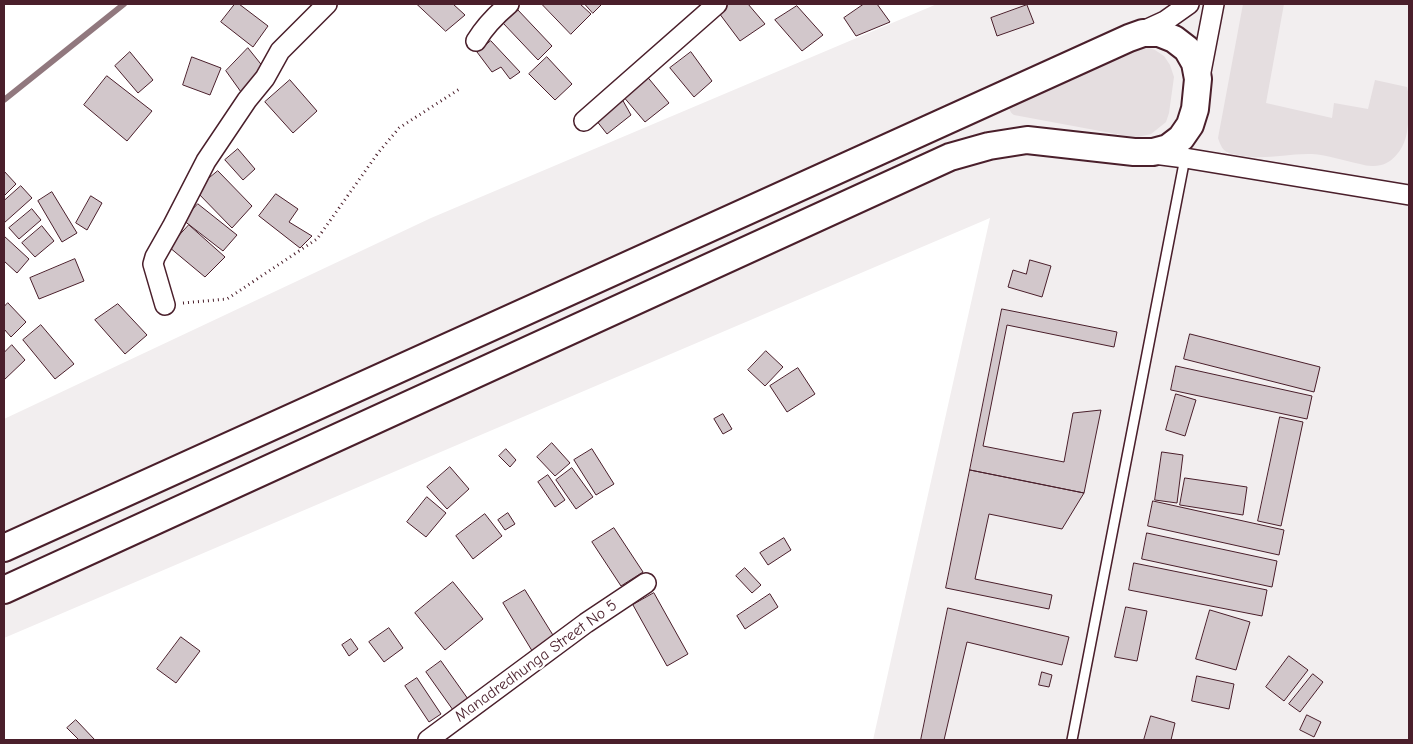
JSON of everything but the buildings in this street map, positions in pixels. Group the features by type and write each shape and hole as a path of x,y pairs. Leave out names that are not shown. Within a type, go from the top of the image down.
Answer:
{"street":[{"path":"165,305 153,264 206,161 264,78 280,51 327,4"},
{"path":"476,41 492,19 509,4"},
{"path":"584,121 717,4"},
{"path":"4,548 1129,38 1165,21 1189,4"},
{"path":"1186,158 1214,4"},
{"path":"1129,38 1143,33 1159,33 1174,39 1187,49 1195,63 1198,79 1196,103 1190,125 1181,138 1168,148 1153,152 1134,152"},
{"path":"4,590 950,157 989,146 1027,140 1186,158 1409,195"},
{"name":"Manadredhunga Street No 5","path":"428,740 586,623 646,583"}],"lane":[{"path":"1072,740 1186,158"}],"path":[{"path":"165,305 227,299 317,239 378,153 399,128 461,88"}],"shaded area":[{"path":"937,4 1409,4 1409,740 873,740 990,218 4,638 4,419 431,218"},
{"path":"1243,4 1284,4 1266,103 1332,118 1334,103 1368,109 1375,80 1407,87 1409,115 1407,132 1403,145 1396,156 1385,164 1370,166 1318,155 1252,157 1233,154 1224,150 1218,138"},
{"path":"1146,47 1164,56 1170,65 1174,77 1166,122 1151,134 1138,137 1127,136 1014,115 1010,111 1010,105 1134,48"}],"waterway":[{"path":"4,100 124,4"}]}
